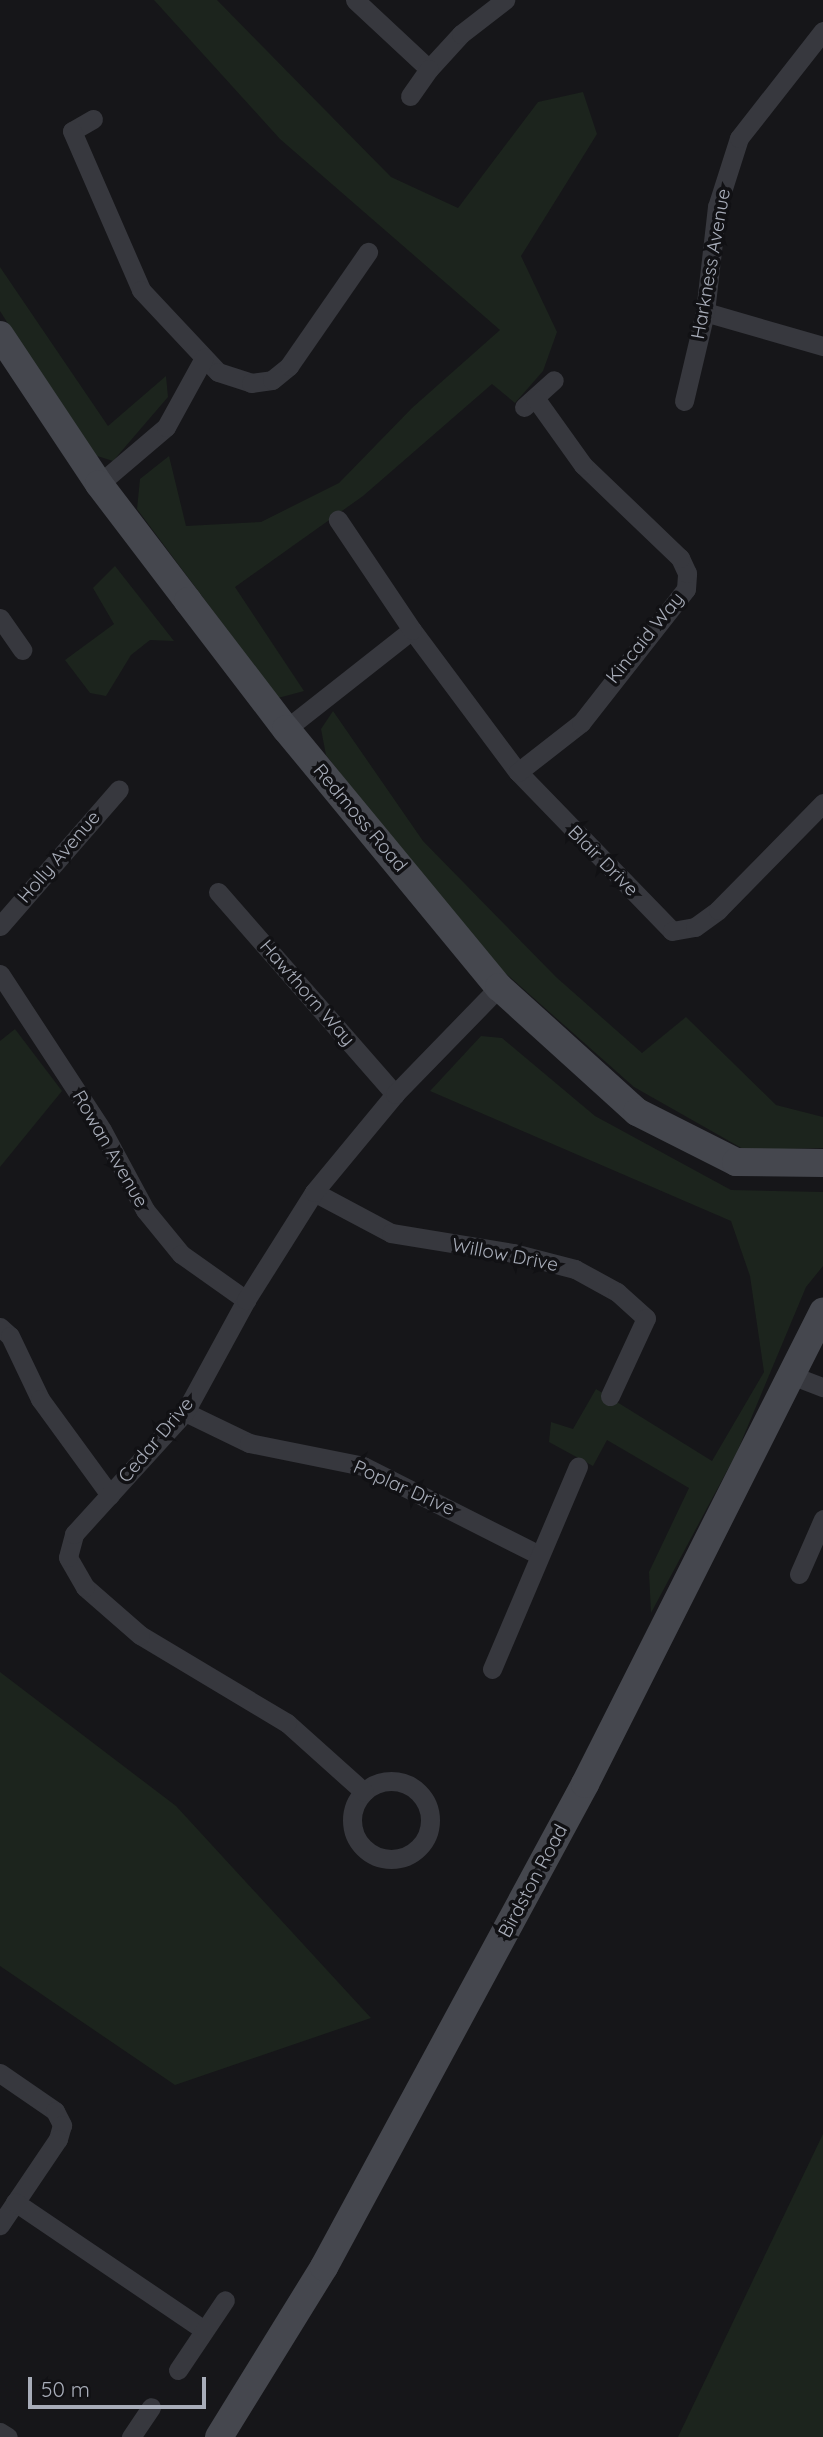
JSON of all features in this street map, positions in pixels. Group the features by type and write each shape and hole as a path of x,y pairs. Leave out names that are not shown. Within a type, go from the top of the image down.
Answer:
{"main road":[{"name":"Redmoss Road","path":"0,335 99,484 286,729 499,986 637,1112 736,1162 823,1163"},
{"name":"Birdston Road","path":"219,2437 324,2267 585,1784 823,1312"}],"street":[{"path":"355,0 429,69"},
{"path":"410,96 429,69 461,34 505,0"},
{"name":"Harkness Avenue","path":"684,401 705,312 717,207 739,138 823,31"},
{"path":"93,119 72,131 141,290 204,358 231,379 251,383 272,380 289,366 368,252"},
{"path":"705,312 823,346"},
{"path":"99,484 166,427 204,358"},
{"name":"Kincaid Way","path":"518,772 582,723 685,589 687,573 680,558 583,465 530,403 554,380"},
{"name":"Blair Drive","path":"338,520 412,629 518,772 672,930 695,927 718,910 823,803"},
{"path":"0,618 22,649"},
{"path":"286,729 412,629"},
{"name":"Holly Avenue","path":"0,926 119,789"},
{"name":"Hawthorn Way","path":"218,892 396,1094"},
{"name":"Rowan Avenue","path":"0,974 102,1130 145,1210 181,1254 246,1300"},
{"name":"Cedar Drive","path":"364,1792 287,1723 141,1635 85,1587 68,1557 74,1534 185,1412 246,1300 314,1192 396,1094 499,986"},
{"name":"Willow Drive","path":"314,1192 391,1233 513,1253 575,1269 617,1292 646,1318 610,1396"},
{"path":"0,1327 10,1336 40,1399 110,1495"},
{"path":"791,1376 823,1387"},
{"name":"Poplar Drive","path":"185,1412 249,1443 363,1466 539,1555"},
{"path":"492,1670 578,1466"},
{"path":"799,1574 823,1519"},
{"path":"388,1781 414,1788 423,1797 431,1822 420,1847 398,1859 373,1856 363,1848 356,1838 352,1814 364,1792 388,1781"},
{"path":"0,2073 55,2111 62,2126 58,2139 0,2225"},
{"path":"15,2202 204,2330"},
{"path":"178,2371 225,2300"},
{"path":"131,2437 151,2407"},
{"path":"0,2432 8,2437"}],"shaded area":[{"path":"154,0 217,0 391,177 458,208 538,102 583,92 597,134 521,256 557,332 543,371 515,403 492,384 363,496 235,587 304,691 278,698 137,509 140,479 169,456 186,526 261,522 339,483 412,408 500,330 280,139"},
{"path":"0,267 108,426 166,376 168,397 113,461 91,454 0,311"},
{"path":"115,566 174,641 150,640 131,655 106,696 90,693 65,660 114,624 93,588"},
{"path":"333,711 423,841 556,977 642,1053 686,1017 776,1105 823,1117 823,1148 745,1150 634,1087 476,947 326,755 321,729"},
{"path":"15,1029 62,1091 0,1167 0,1041"},
{"path":"481,1036 502,1038 595,1116 731,1190 823,1192 823,1266 806,1287 737,1452 651,1613 649,1572 689,1488 607,1440 593,1466 549,1442 551,1422 573,1429 596,1389 712,1461 764,1372 750,1276 731,1221 430,1091"},
{"path":"0,1672 176,1806 371,2018 175,2085 0,1966"},
{"path":"823,2134 823,2437 678,2437 754,2278"}]}
